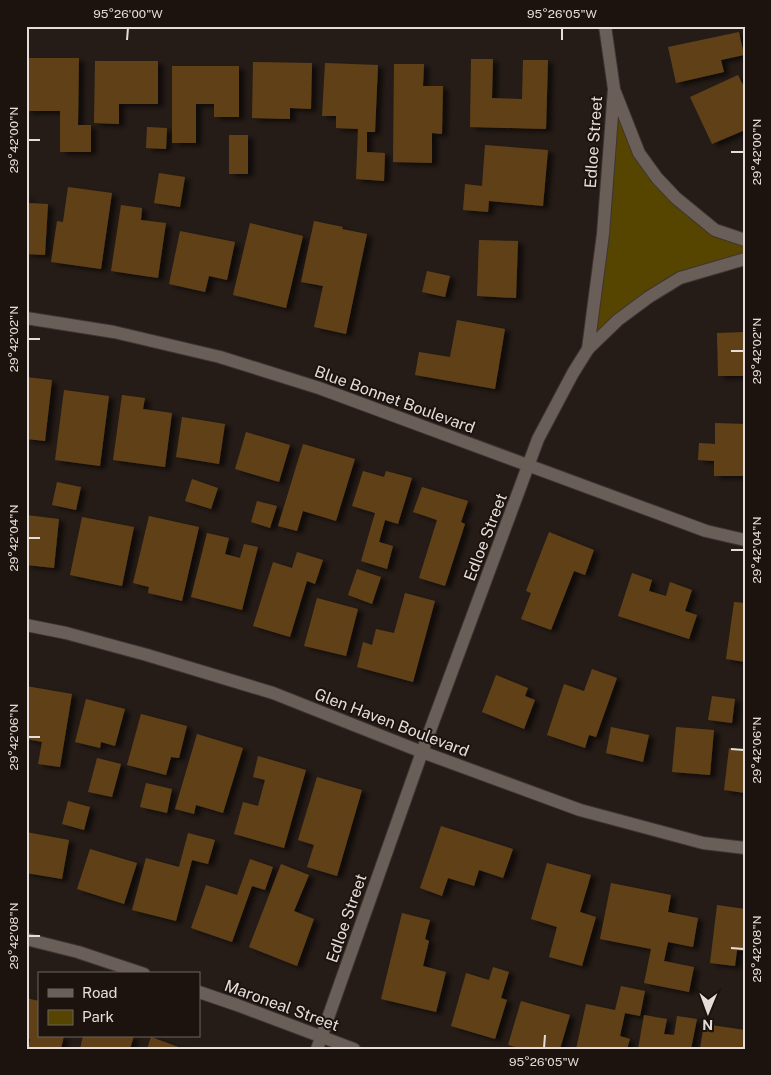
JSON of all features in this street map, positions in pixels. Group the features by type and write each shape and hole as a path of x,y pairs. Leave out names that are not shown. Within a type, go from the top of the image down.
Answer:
{"street":[{"name":"Edloe Street","path":"319,1043 422,752 538,439 588,349 603,234 614,89 605,26"},
{"path":"614,89 639,153 658,178 676,198 715,230 745,240"},
{"path":"588,349 618,320 649,297 680,278 745,259"},
{"name":"Blue Bonnet Boulevard","path":"26,318 114,332 220,357 319,388 706,531 745,540"},
{"name":"Glen Haven Boulevard","path":"26,626 66,634 147,655 273,693 422,752 580,810 703,843 745,848"},
{"path":"26,939 78,952 138,972"},
{"name":"Maroneal Street","path":"200,992 236,1005 319,1043 354,1049"}],"green space":[{"path":"614,89 639,153 715,230 745,240 745,259 679,278 588,349"}],"building":[{"path":"739,32 744,55 721,60 724,72 676,83 668,47"},
{"path":"26,58 79,58 78,125 91,125 91,152 60,152 60,111 26,111"},
{"path":"471,59 493,59 492,98 522,99 523,60 548,60 546,129 470,127"},
{"path":"95,61 158,61 158,104 119,104 119,124 94,123"},
{"path":"253,62 312,63 311,109 290,108 290,119 252,118"},
{"path":"325,63 378,65 375,132 367,132 367,152 385,153 384,181 356,179 358,129 336,128 336,116 322,116"},
{"path":"394,64 424,64 423,86 443,86 442,134 432,133 432,163 393,162"},
{"path":"172,66 239,66 239,117 214,117 214,104 196,104 196,143 172,143"},
{"path":"738,75 745,89 745,130 712,144 690,97"},
{"path":"147,127 167,128 166,149 146,148"},
{"path":"229,135 248,135 248,174 229,174"},
{"path":"485,145 548,150 543,206 489,201 488,212 463,210 465,184 482,186"},
{"path":"159,173 185,177 180,207 154,203"},
{"path":"68,187 112,193 101,269 51,262 57,221 63,222"},
{"path":"26,194 28,194 28,203 48,204 45,255 26,254"},
{"path":"121,205 142,208 141,220 166,223 158,278 111,271"},
{"path":"314,221 367,234 346,334 314,327 323,286 301,282"},
{"path":"250,223 303,236 286,308 233,295"},
{"path":"180,231 235,242 227,280 209,276 205,292 169,284"},
{"path":"479,240 518,241 516,298 477,296"},
{"path":"427,271 450,276 445,297 422,292"},
{"path":"457,320 505,329 495,389 415,375 419,352 450,357"},
{"path":"745,332 745,376 718,376 717,333"},
{"path":"26,377 52,380 45,441 26,439"},
{"path":"64,390 109,396 100,466 55,460"},
{"path":"122,395 145,398 143,409 172,413 165,467 113,460"},
{"path":"182,417 225,424 219,464 176,457"},
{"path":"715,423 745,424 745,476 714,476 714,461 698,460 699,443 715,444"},
{"path":"246,432 290,445 279,482 235,469"},
{"path":"303,444 355,459 336,521 303,511 297,531 278,526"},
{"path":"363,471 384,477 386,471 412,478 398,524 385,520 379,542 393,546 387,569 361,561 375,513 352,506"},
{"path":"192,479 218,488 211,509 185,501"},
{"path":"57,482 81,487 76,510 52,505"},
{"path":"422,487 468,501 461,522 465,524 445,586 419,578 437,520 413,512"},
{"path":"257,501 277,506 270,528 251,522"},
{"path":"26,515 59,519 54,568 26,565"},
{"path":"149,516 199,527 182,601 148,593 149,587 133,583"},
{"path":"82,517 134,527 122,586 70,575"},
{"path":"549,532 594,550 585,575 574,571 551,630 521,619 531,593 526,591"},
{"path":"207,533 229,538 225,554 240,558 244,544 258,547 242,610 191,597"},
{"path":"297,552 323,560 315,584 307,581 290,637 253,626 273,562 292,568"},
{"path":"357,569 381,577 372,604 348,595"},
{"path":"632,573 652,580 649,591 666,596 670,582 692,590 685,611 697,615 689,639 618,616"},
{"path":"405,593 435,601 413,682 357,667 363,642 372,645 376,629 394,633"},
{"path":"317,598 358,609 346,656 304,646"},
{"path":"734,602 745,603 745,662 726,659"},
{"path":"592,669 617,678 596,737 589,735 585,748 547,735 564,684 584,691"},
{"path":"496,675 528,688 525,696 535,700 524,729 482,712"},
{"path":"26,686 72,694 60,767 38,764 42,742 26,739"},
{"path":"712,696 735,699 732,723 708,720"},
{"path":"86,699 125,709 115,746 101,742 100,748 75,742"},
{"path":"141,714 187,726 179,758 171,757 166,775 127,765"},
{"path":"611,727 649,735 643,762 606,753"},
{"path":"676,727 714,730 710,775 672,772"},
{"path":"197,734 243,748 223,813 196,805 194,814 175,809"},
{"path":"729,748 745,750 745,793 724,790"},
{"path":"258,756 306,770 284,848 234,834 243,802 258,806 265,780 253,777"},
{"path":"97,758 121,764 112,797 88,792"},
{"path":"317,777 362,790 337,876 307,867 314,845 298,840"},
{"path":"146,783 172,789 167,813 140,807"},
{"path":"68,801 90,807 84,830 62,824"},
{"path":"441,826 513,849 503,878 479,870 474,886 448,878 442,896 420,888"},
{"path":"26,832 69,840 62,879 26,873"},
{"path":"188,833 215,840 208,864 192,860 176,921 132,910 146,858 179,867"},
{"path":"90,849 137,863 124,904 77,889"},
{"path":"250,859 273,867 265,890 252,886 232,942 191,928 206,885 237,895"},
{"path":"547,863 591,875 580,912 596,917 582,966 549,957 557,927 531,919"},
{"path":"281,864 309,875 294,911 314,919 297,966 249,947"},
{"path":"611,883 671,895 668,912 698,918 693,947 668,942 664,961 694,967 689,992 644,983 651,949 600,939"},
{"path":"717,905 745,909 745,951 737,950 735,966 710,963"},
{"path":"402,913 430,920 425,939 429,941 423,966 446,972 436,1012 381,999"},
{"path":"493,967 509,972 501,998 507,1000 495,1039 451,1026 466,973 489,980"},
{"path":"621,986 645,991 640,1016 625,1013 620,1036 630,1039 627,1049 576,1049 586,1004 615,1010"},
{"path":"26,998 38,1001 38,1038 64,1038 61,1049 28,1049 30,1039 26,1038"},
{"path":"521,1001 570,1015 560,1049 523,1049 508,1045"},
{"path":"644,1015 667,1019 664,1034 674,1035 677,1016 697,1019 691,1049 638,1049"},
{"path":"704,1024 745,1030 745,1049 700,1049"},
{"path":"83,1038 133,1038 130,1049 80,1049"},
{"path":"151,1038 154,1038 184,1049 147,1049"}]}
